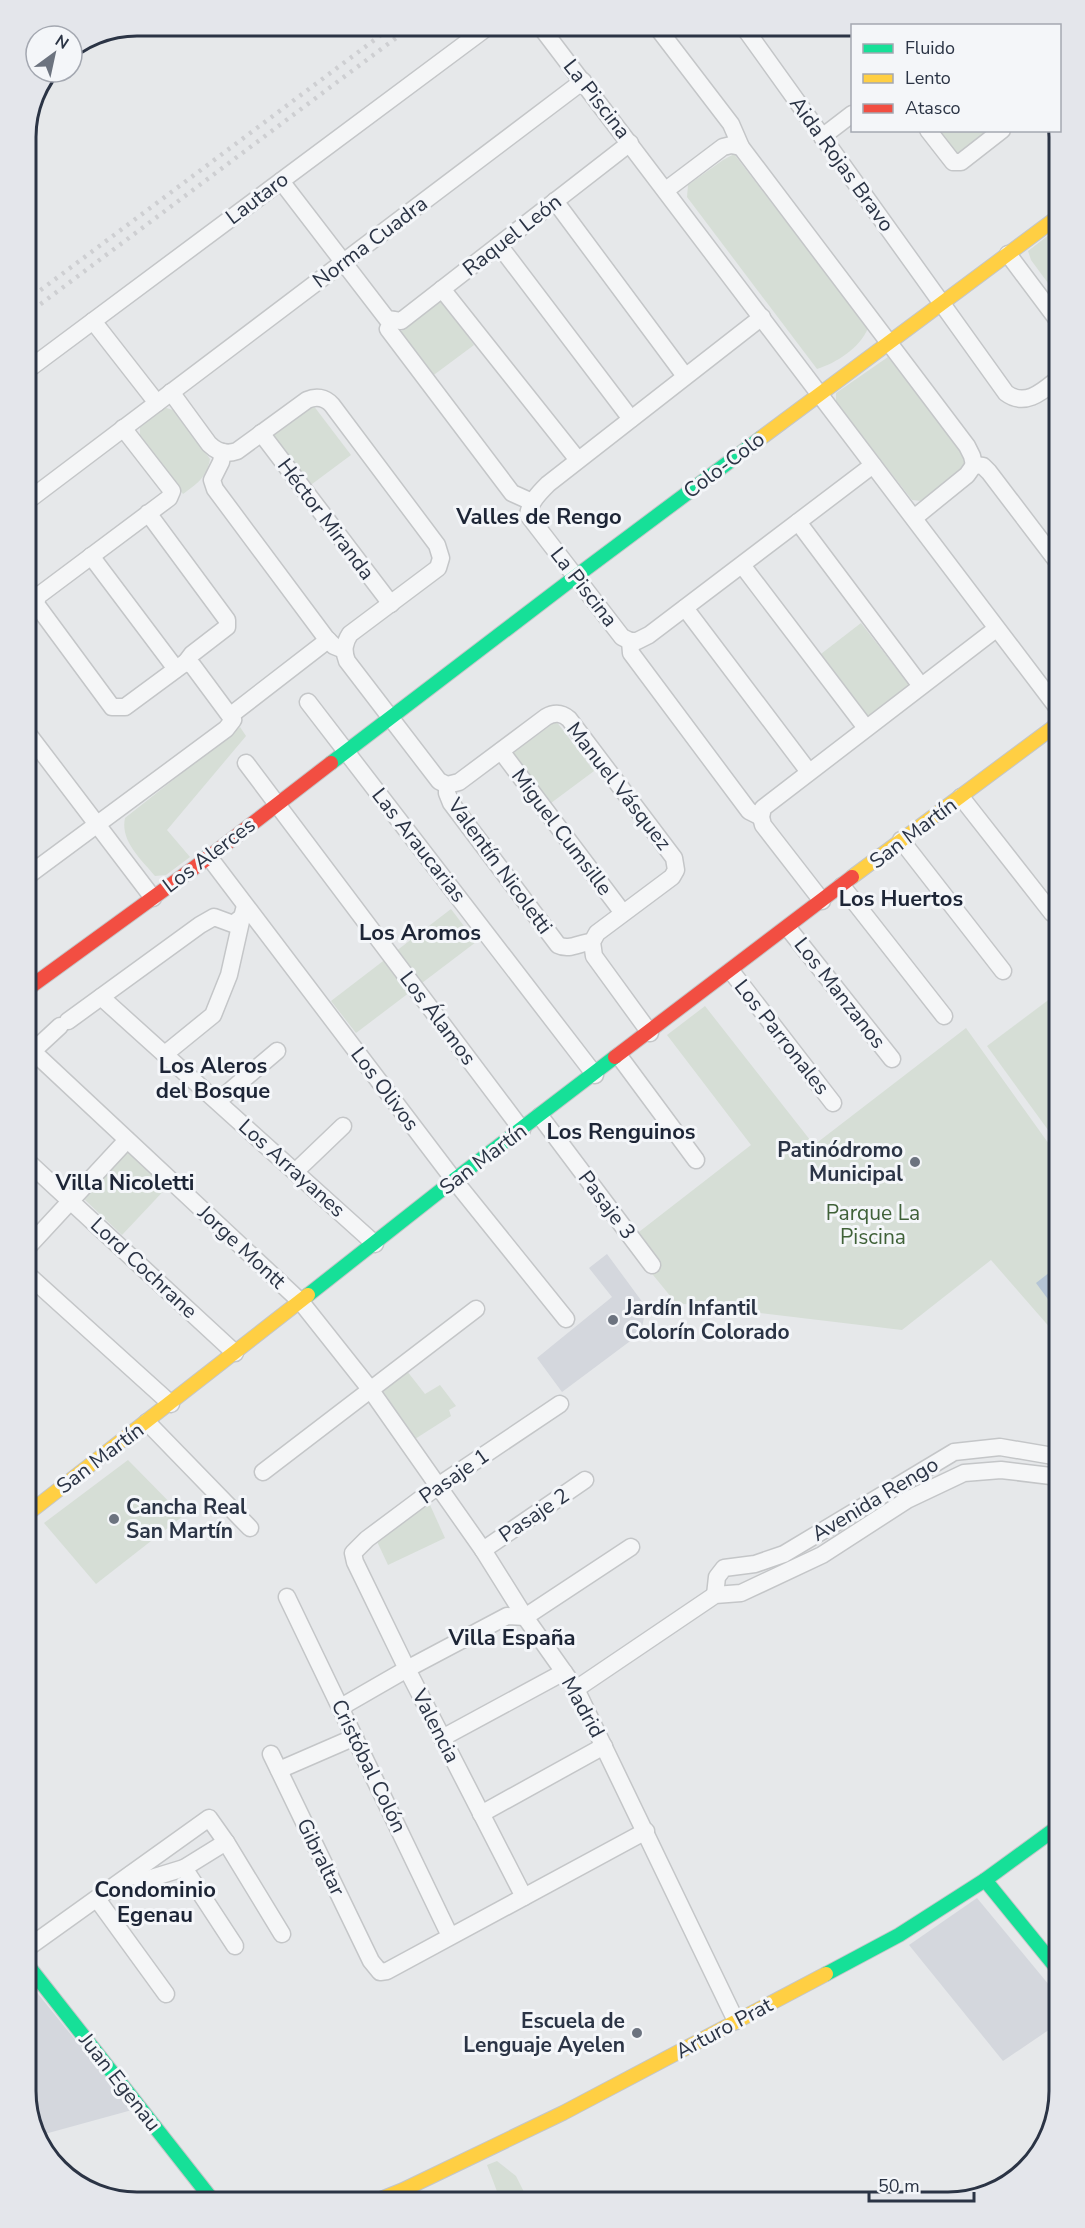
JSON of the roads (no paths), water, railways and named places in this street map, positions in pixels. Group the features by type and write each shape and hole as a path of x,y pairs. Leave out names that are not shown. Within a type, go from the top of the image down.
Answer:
{"street":[{"name":"Lautaro","path":"36,364 476,36"},
{"name":"La Piscina","path":"548,36 1049,697"},
{"path":"664,36 731,124 741,147 967,446 974,465 968,475 914,518"},
{"name":"Aida Rojas Bravo","path":"750,36 1006,393 1028,399 1049,385"},
{"name":"Norma Cuadra","path":"36,494 583,81"},
{"path":"822,136 851,115"},
{"path":"930,132 953,162 962,162 1000,132"},
{"name":"Raquel León","path":"393,320 401,321 630,143"},
{"path":"666,190 723,147 731,145 741,147"},
{"path":"281,181 387,319 393,320 388,329 512,493 532,502 548,484 762,317"},
{"path":"555,201 685,376"},
{"name":"Colo-Colo","path":"391,717 1049,223"},
{"path":"500,245 631,419"},
{"path":"1008,254 1049,309"},
{"path":"442,290 578,460"},
{"path":"93,321 157,403"},
{"path":"171,392 209,444 223,452 237,451 311,399 325,399 332,405 441,553 440,563 434,571 350,634 344,650 347,661 436,778 447,785"},
{"path":"123,428 172,490 169,498 148,513 38,596 36,604 112,707 125,707 227,627 227,620 148,513"},
{"name":"Héctor Miranda","path":"261,433 390,604"},
{"path":"223,452 221,462 213,476 215,489 328,640 344,650"},
{"path":"630,641 649,636 873,465"},
{"path":"974,465 983,466 990,472 1049,551"},
{"name":"La Piscina","path":"532,502 528,515 622,637 630,641 631,653 749,811 761,817 763,825 822,901"},
{"path":"798,522 921,686"},
{"path":"36,864 97,825 226,729 233,720 194,666 181,665 91,556"},
{"path":"742,565 866,728"},
{"path":"685,608 809,772"},
{"path":"761,817 763,808 996,628"},
{"path":"231,715 328,640"},
{"name":"Las Araucarias","path":"308,702 595,1075"},
{"name":"Manuel Vásquez","path":"447,785 459,782 546,717 554,714 563,715 569,719 674,858 676,870 669,880 597,933 592,942"},
{"name":"Los Alerces","path":"36,983 153,898 391,717"},
{"name":"San Martín","path":"36,1507 171,1404 454,1180 901,840 1049,731"},
{"path":"36,744 153,898"},
{"name":"Miguel Cumsille","path":"501,751 623,913"},
{"name":"Los Álamos","path":"246,763 522,1130"},
{"name":"Valentín Nicoletti","path":"447,785 447,794 451,803 558,945 567,948 583,942 592,942"},
{"path":"961,797 1049,909"},
{"path":"901,840 1003,971"},
{"name":"Los Olivos","path":"209,856 244,911 454,1180 566,1319"},
{"path":"842,886 944,1016"},
{"path":"36,1043 214,917 233,924 244,911"},
{"path":"165,1053 213,1015 229,975 244,911"},
{"name":"Los Manzanos","path":"788,928 892,1059"},
{"path":"592,942 594,956 650,1033"},
{"name":"Los Parronales","path":"730,971 833,1102"},
{"name":"Los Arrayanes","path":"101,997 375,1244"},
{"path":"218,1101 277,1051"},
{"name":"Jorge Montt","path":"36,1055 301,1302"},
{"path":"619,1056 696,1160"},
{"name":"Pasaje 3","path":"540,1116 652,1265"},
{"path":"296,1171 343,1126"},
{"path":"36,1238 127,1140"},
{"name":"Lord Cochrane","path":"36,1169 235,1353"},
{"path":"36,1282 171,1404"},
{"name":"Madrid","path":"301,1302 370,1389 483,1550 525,1617 576,1689 736,2021"},
{"path":"263,1472 476,1309"},
{"name":"Pasaje 1","path":"353,1553 367,1539 438,1486 560,1404"},
{"path":"147,1422 250,1528"},
{"name":"Avenida Rengo","path":"715,1595 717,1577 724,1568 755,1564 784,1554 954,1452 1000,1447 1049,1455"},
{"name":"Avenida Rengo","path":"576,1689 715,1595 741,1593 822,1555 907,1500 964,1473 1001,1470 1049,1476"},
{"name":"Pasaje 2","path":"483,1550 585,1480"},
{"path":"341,1707 406,1669 507,1616 525,1617 631,1547"},
{"name":"Valencia","path":"353,1553 355,1562 406,1669 524,1897"},
{"name":"Cristóbal Colón","path":"287,1597 450,1936"},
{"path":"442,1738 564,1672"},
{"path":"279,1770 355,1737"},
{"path":"481,1814 604,1746"},
{"name":"Gibraltar","path":"272,1754 371,1960 381,1972 387,1971 450,1936"},
{"path":"36,1942 209,1818 282,1934"},
{"path":"450,1936 646,1831"},
{"name":"Arturo Prat","path":"414,2192 899,1935 985,1880 1049,1833"},
{"path":"130,1875 145,1880 184,1868 226,1842"},
{"path":"184,1868 235,1946"},
{"path":"985,1880 1049,1959"},
{"path":"97,1899 166,1994"},
{"name":"Juan Egenau","path":"36,1976 206,2192"}],"water":[{"path":"1049,1273 1049,1301 1036,1283"}],"railway":[{"path":"36,294 380,36"},
{"path":"36,308 399,36"}],"place":[{"name":"Patinódromo Municipal","path":"915,1162"},
{"name":"Jardín Infantil Colorín Colorado","path":"613,1320"},
{"name":"Cancha Real San Martín","path":"114,1519"},
{"name":"Escuela de Lenguaje Ayelen","path":"637,2033"}],"district":[{"name":"Valles de Rengo","path":"539,517"},
{"name":"Los Huertos","path":"901,899"},
{"name":"Los Aromos","path":"420,933"},
{"name":"Los Aleros del Bosque","path":"213,1078"},
{"name":"Los Renguinos","path":"621,1132"},
{"name":"Villa Nicoletti","path":"125,1183"},
{"name":"Villa España","path":"512,1638"},
{"name":"Condominio Egenau","path":"155,1902"}],"park label":[{"name":"Parque La Piscina","path":"873,1225"}]}
